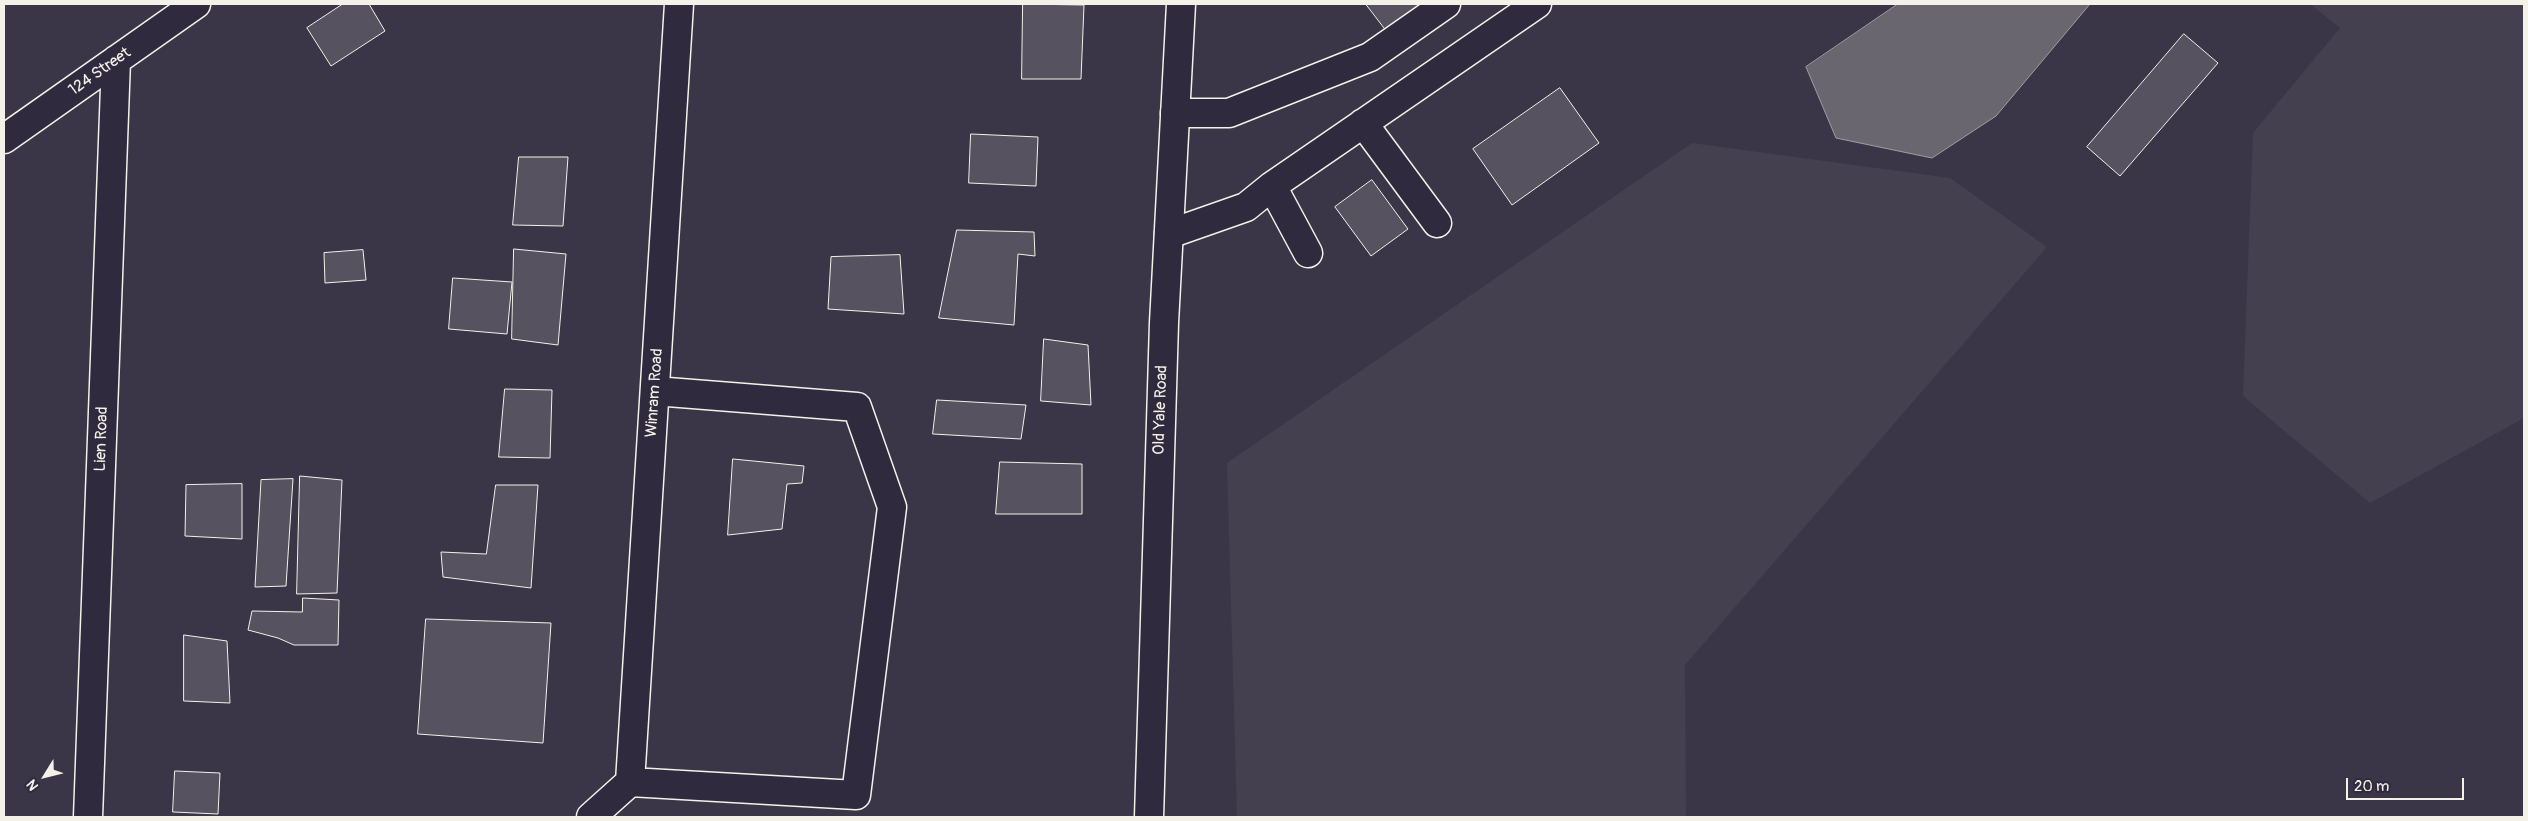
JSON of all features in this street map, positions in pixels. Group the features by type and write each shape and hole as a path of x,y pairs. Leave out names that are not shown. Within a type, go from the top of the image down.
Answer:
{"street":[{"name":"124 Street","path":"4,139 196,4"},
{"name":"Winram Road","path":"630,782 678,4"},
{"name":"Old Yale Road","path":"1148,817 1164,323 1180,4"},
{"path":"1175,113 1230,114 1370,57 1446,4"},
{"path":"1169,234 1246,207 1272,186 1362,123 1536,4"},
{"name":"Lien Road","path":"88,817 116,60"},
{"path":"1362,123 1437,222"},
{"path":"1272,186 1308,253"},
{"path":"591,817 630,782 856,795 892,507 857,407 655,391"}],"shaded area":[{"path":"4,4 2524,4 2524,817 4,817"},
{"path":"1898,4 2090,4 1996,116 1932,158 1836,138 1806,67"},
{"path":"2310,4 2524,4 2524,418 2370,503 2243,396 2253,133 2340,28"},
{"path":"1692,143 1950,178 2047,247 1685,665 1686,817 1237,817 1227,463"}],"building":[{"path":"343,4 369,4 385,31 331,66 307,28"},
{"path":"1023,4 1084,5 1081,79 1022,79"},
{"path":"1366,4 1424,4 1386,30"},
{"path":"2184,34 2218,63 2120,176 2087,147"},
{"path":"1560,88 1599,143 1512,205 1473,149"},
{"path":"971,134 1038,137 1036,186 969,183"},
{"path":"519,157 568,157 563,226 513,225"},
{"path":"1372,180 1408,229 1371,256 1335,207"},
{"path":"957,230 1034,232 1035,256 1018,254 1014,325 939,318"},
{"path":"514,249 566,254 558,345 512,339"},
{"path":"363,250 366,280 325,283 324,253"},
{"path":"900,255 904,314 828,309 831,257"},
{"path":"453,278 512,282 507,334 449,329"},
{"path":"1044,339 1088,345 1091,405 1041,401"},
{"path":"505,389 552,390 550,458 499,457"},
{"path":"937,400 1026,405 1021,439 933,434"},
{"path":"733,459 804,466 802,483 787,484 782,529 728,535"},
{"path":"1000,462 1082,464 1082,514 996,514"},
{"path":"300,476 342,480 337,593 297,594"},
{"path":"293,479 286,586 255,587 261,480"},
{"path":"242,484 242,539 185,536 186,485"},
{"path":"496,485 538,485 531,588 443,577 441,552 486,554"},
{"path":"303,598 339,600 338,645 294,645 278,638 248,630 252,611 302,612"},
{"path":"426,619 551,623 543,743 418,734"},
{"path":"184,635 227,641 230,703 184,701"},
{"path":"175,771 220,773 218,814 173,812"}]}
